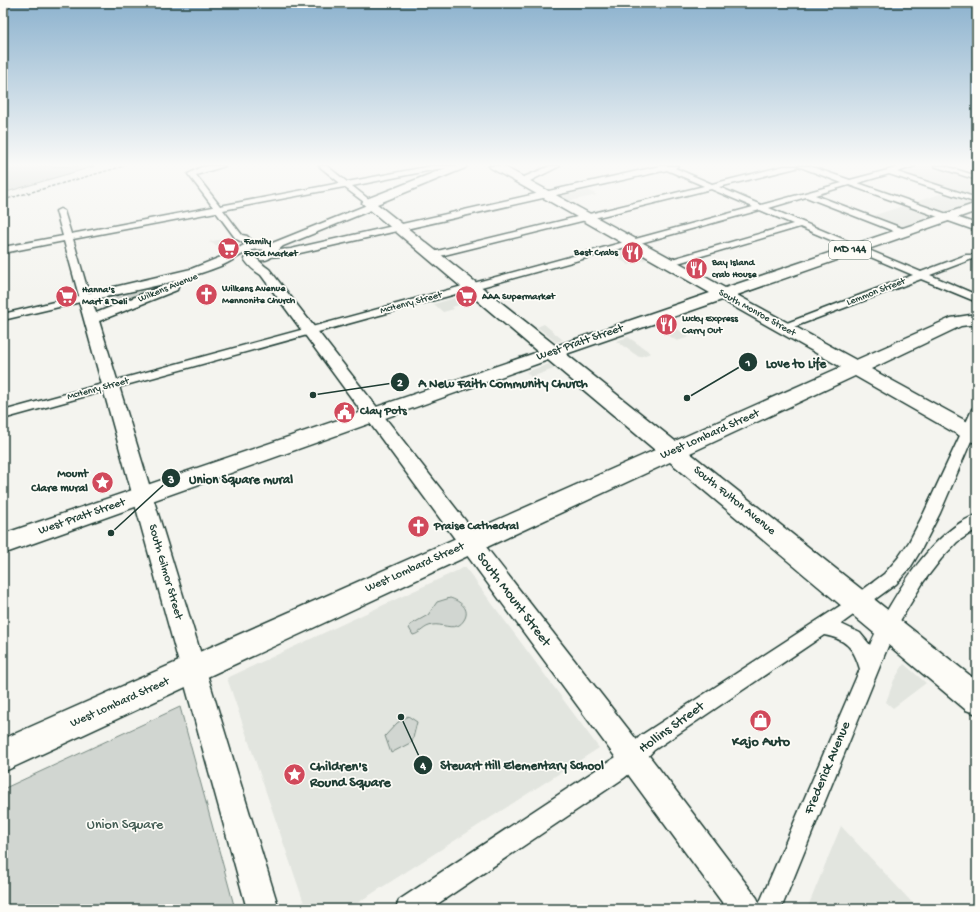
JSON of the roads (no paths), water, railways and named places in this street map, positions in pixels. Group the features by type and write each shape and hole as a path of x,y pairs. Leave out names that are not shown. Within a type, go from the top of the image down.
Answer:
{"main road":[{"name":"South Fulton Avenue","path":"374,209 977,700"},
{"name":"South Monroe Street","path":"571,209 973,434"},
{"name":"West Pratt Street","path":"3,544 972,209"},
{"name":"West Lombard Street","path":"3,756 856,369 957,322 977,311"},
{"name":"West Lombard Street","path":"957,322 977,319"}],"street":[{"path":"3,250 218,209 239,236 237,239 247,252 267,246 267,258 486,209"},
{"name":"Wilkens Avenue","path":"92,319 270,242 360,209"},
{"name":"Wilkens Avenue","path":"267,258 279,244 362,209"},
{"path":"432,255 620,209"},
{"name":"McHenry Street","path":"3,415 756,209"},
{"path":"766,209 977,299"},
{"path":"843,209 904,232"},
{"path":"923,209 977,228"},
{"name":"South Gilmor Street","path":"60,211 69,237 110,386 263,909"},
{"path":"668,263 801,224"},
{"name":"Wilkens Avenue","path":"85,298 175,278 247,252"},
{"name":"South Mount Street","path":"247,252 258,268 267,258 310,331 746,909"},
{"name":"Lemmon Street","path":"784,328 969,257"},
{"path":"3,317 85,298"},
{"path":"858,603 890,579 904,563 915,546 973,434 977,412"},
{"path":"887,626 918,576 935,555 951,538 977,521"},
{"name":"Hollins Street","path":"408,909 633,758 647,743 858,603"},
{"name":"Frederick Avenue","path":"769,909 887,626"},
{"path":"822,628 841,632 857,642 866,653 869,668"}],"place":[{"name":"Family Food Market","path":"229,248"},
{"name":"Best Crabs","path":"633,253"},
{"name":"Bay Island crab House","path":"696,269"},
{"name":"Wilkens Avenue Mennonite Church","path":"207,295"},
{"name":"Hanna's Mart & Deli","path":"66,296"},
{"name":"AAA Supermarket","path":"466,297"},
{"name":"Lucky Express Carry Out","path":"666,325"},
{"name":"A New Faith Community Church","path":"313,395"},
{"name":"Love to Life","path":"687,398"},
{"name":"Clay Pots","path":"344,412"},
{"name":"Mount Clare mural","path":"103,482"},
{"name":"Praise Cathedral","path":"418,527"},
{"name":"Union Square mural","path":"111,533"},
{"name":"Steuart Hill Elementary School","path":"401,717"},
{"name":"Kajo Auto","path":"761,720"},
{"name":"Children's Round Square","path":"295,775"}],"park label":[{"name":"Union Square","path":"125,825"}]}
